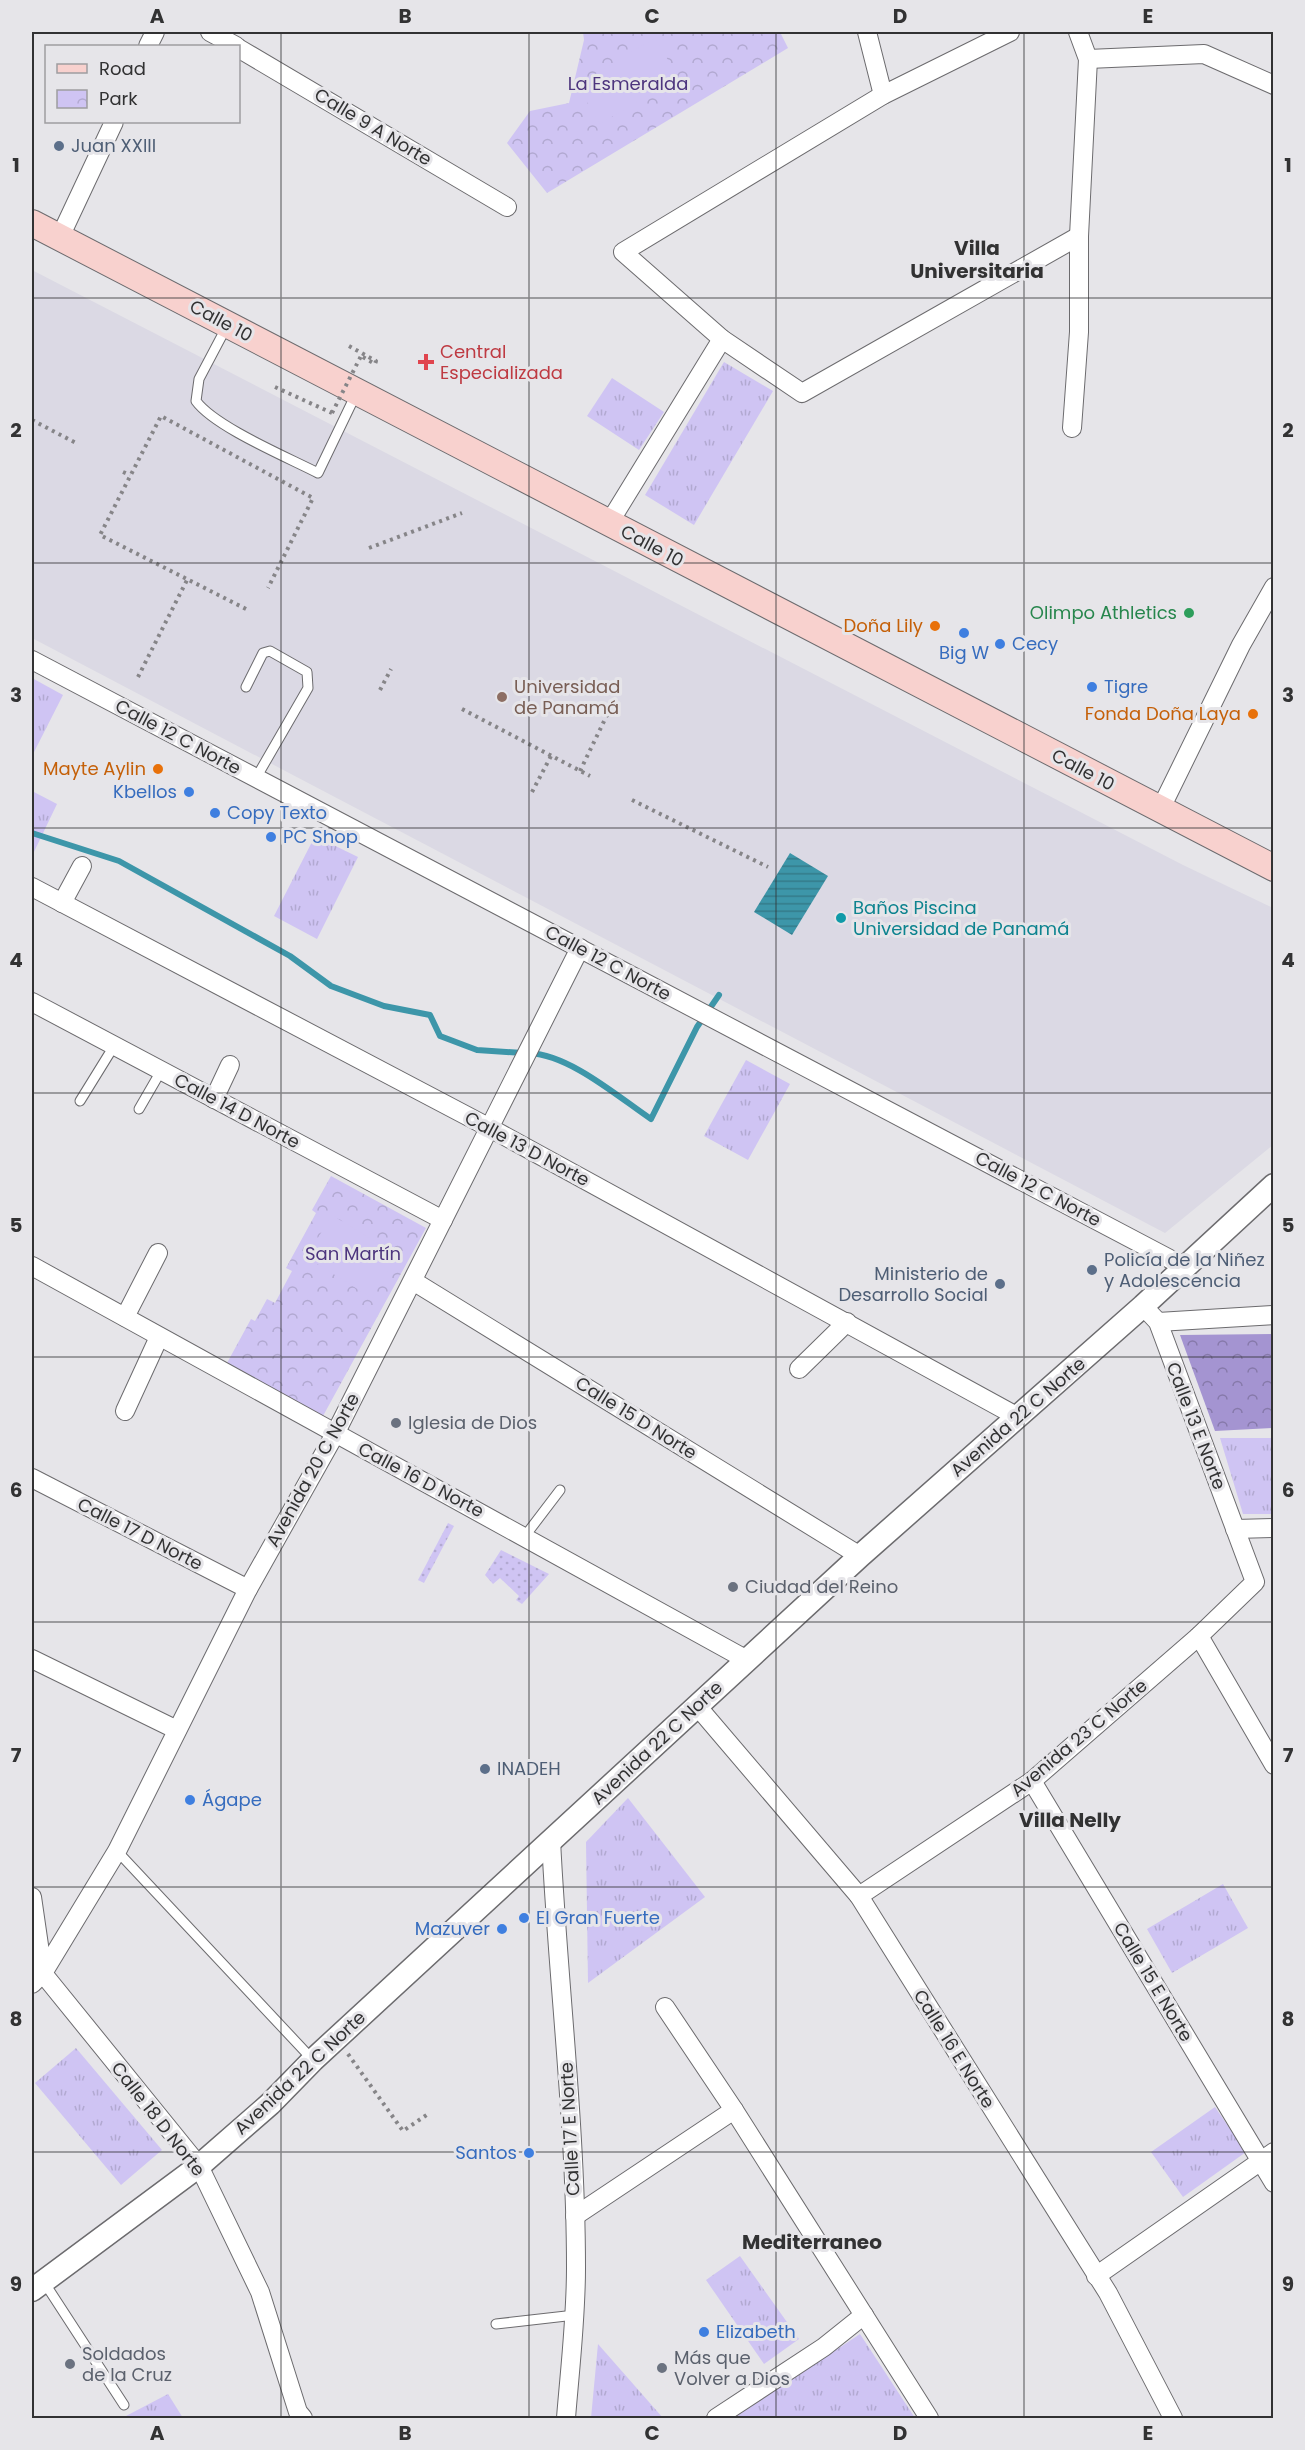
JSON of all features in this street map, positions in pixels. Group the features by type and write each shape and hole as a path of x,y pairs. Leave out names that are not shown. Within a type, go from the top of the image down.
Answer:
{"main road":[{"name":"Calle 10","path":"32,222 1274,868"}],"street":[{"name":"Calle 9 A Norte","path":"210,32 233,45"},
{"path":"867,32 883,95"},
{"path":"1010,32 883,95 623,252 722,339 802,393 1079,236"},
{"path":"1071,428 1078,332 1079,236 1088,59 1078,32"},
{"name":"Calle 9 A Norte","path":"240,49 507,207"},
{"path":"1088,59 1204,54 1274,85"},
{"path":"60,237 114,123"},
{"path":"609,523 722,339"},
{"path":"1160,810 1241,645 1274,588"},
{"name":"Calle 12 C Norte","path":"32,660 1185,1267"},
{"path":"62,903 82,866"},
{"name":"Calle 13 D Norte","path":"32,887 489,1128 1018,1417"},
{"name":"Avenida 20 C Norte","path":"35,1972 117,1851 248,1589 335,1434 580,948"},
{"name":"Calle 14 D Norte","path":"32,1002 443,1220"},
{"path":"214,1099 230,1065"},
{"name":"Avenida 22 C Norte","path":"38,2286 199,2166 270,2104 314,2060 860,1556 1018,1417 1151,1314 1185,1267 1274,1185"},
{"path":"125,1317 158,1253"},
{"name":"Calle 16 D Norte","path":"32,1266 747,1660"},
{"name":"Calle 15 D Norte","path":"413,1281 860,1556"},
{"path":"1151,1314 1274,1315"},
{"name":"Calle 13 E Norte","path":"1151,1314 1256,1582"},
{"path":"799,1369 847,1322"},
{"path":"124,1411 159,1336"},
{"name":"Calle 17 D Norte","path":"32,1478 248,1589"},
{"path":"1235,1529 1274,1528"},
{"name":"Avenida 23 C Norte","path":"859,1896 1032,1781 1199,1636 1256,1582"},
{"path":"1199,1636 1274,1765"},
{"path":"32,1659 177,1730"},
{"name":"Calle 16 E Norte","path":"697,1706 859,1896 1096,2276 1173,2418"},
{"name":"Calle 15 E Norte","path":"1032,1781 1267,2157 1274,2183"},
{"name":"Calle 17 E Norte","path":"551,1840 571,2113 575,2216 575,2315 566,2418"},
{"path":"32,1897 35,1972"},
{"name":"Calle 18 D Norte","path":"35,1972 199,2166 260,2292 298,2412 303,2418"},
{"path":"665,2007 734,2110 929,2418"},
{"path":"575,2216 734,2110"},
{"path":"1096,2276 1267,2157"},
{"path":"716,2418 824,2346 864,2315"}],"lane":[{"path":"228,325 198,379 196,402 204,412 318,473 357,392"},
{"path":"246,687 263,653 270,651 307,672 310,680 308,688 256,778"},
{"path":"80,1101 114,1046"},
{"path":"139,1109 161,1071"},
{"path":"525,1536 560,1490"},
{"path":"117,1851 314,2060"},
{"path":"38,2286 124,2404"},
{"path":"496,2324 575,2315"}],"path":[{"path":"275,387 333,413 361,356 375,364 376,361 349,346"},
{"path":"246,609 100,535 161,416 313,498 268,588"},
{"path":"32,420 76,443"},
{"path":"123,472 130,475"},
{"path":"369,548 462,513"},
{"path":"138,677 188,580"},
{"path":"380,690 391,669"},
{"path":"462,709 590,776"},
{"path":"580,771 608,713"},
{"path":"532,792 551,756"},
{"path":"632,800 768,867"},
{"path":"337,2039 402,2131 428,2114"}],"shaded area":[{"name":"Universidad de Panamá","path":"32,270 1183,865 1273,908 1273,1145 1165,1233 32,638"}],"green space":[{"name":"La Esmeralda","path":"583,32 780,32 788,48 547,193 507,143 530,111 569,103 584,40"},
{"path":"655,38 678,77 600,124 577,85"},
{"path":"724,362 773,391 694,525 645,495"},
{"path":"612,378 664,412 639,450 587,416"},
{"path":"32,678 63,695 32,756"},
{"path":"32,791 57,804 32,856"},
{"path":"315,836 358,857 317,939 274,916"},
{"path":"746,1060 790,1084 748,1160 704,1136"},
{"name":"San Martín","path":"331,1176 426,1228 323,1416 227,1363 251,1319 255,1321 267,1299 275,1303 292,1271 286,1268 316,1213 312,1210"},
{"path":"332,1215 397,1255 372,1298 306,1257"},
{"path":"1273,1334 1273,1428 1215,1431 1180,1335"},
{"path":"1220,1438 1273,1438 1273,1514 1243,1514"},
{"path":"448,1523 454,1526 424,1583 418,1580"},
{"path":"501,1550 549,1574 522,1604 516,1600 519,1596 500,1578 493,1584 485,1575"},
{"path":"628,1798 705,1897 588,1983 586,1842"},
{"path":"1223,1884 1248,1928 1172,1973 1147,1929"},
{"path":"76,2048 162,2150 121,2185 35,2083"},
{"path":"1215,2107 1246,2152 1183,2197 1151,2152"},
{"path":"740,2256 799,2339 764,2364 706,2280"},
{"path":"860,2334 915,2418 734,2418"},
{"path":"598,2344 663,2418 591,2418"},
{"path":"168,2394 183,2418 126,2418 126,2416"}],"water":[{"path":"790,853 828,876 792,935 754,912"}],"waterway":[{"path":"32,833 119,861 290,956 331,986 384,1006 430,1015 440,1036 477,1050 523,1053"},
{"path":"529,1053 545,1055 577,1069 651,1119 697,1027 719,995"}],"place":[{"name":"Juan XXIII","path":"59,146"},
{"name":"Central Especializada","path":"426,362"},
{"name":"Olimpo Athletics","path":"1189,613"},
{"name":"Doña Lily","path":"935,626"},
{"name":"Big W","path":"964,633"},
{"name":"Cecy","path":"1000,644"},
{"name":"Tigre","path":"1092,687"},
{"name":"Universidad de Panamá","path":"502,697"},
{"name":"Fonda Doña Laya","path":"1253,714"},
{"name":"Mayte Aylin","path":"158,769"},
{"name":"Kbellos","path":"189,792"},
{"name":"Copy Texto","path":"215,813"},
{"name":"PC Shop","path":"271,837"},
{"name":"Baños Piscina Universidad de Panamá","path":"841,918"},
{"name":"Policía de la Niñez y Adolescencia","path":"1092,1270"},
{"name":"Ministerio de Desarrollo Social","path":"1000,1284"},
{"name":"Iglesia de Dios","path":"396,1423"},
{"name":"Ciudad del Reino","path":"733,1587"},
{"name":"INADEH","path":"485,1769"},
{"name":"Ágape","path":"190,1800"},
{"name":"El Gran Fuerte","path":"524,1918"},
{"name":"Mazuver","path":"502,1929"},
{"name":"Santos","path":"529,2153"},
{"name":"Elizabeth","path":"704,2332"},
{"name":"Soldados de la Cruz","path":"70,2364"},
{"name":"Más que Volver a Dios","path":"662,2368"}],"district":[{"name":"Villa Universitaria","path":"977,260"},
{"name":"Villa Nelly","path":"1070,1820"},
{"name":"Mediterraneo","path":"812,2242"}]}
